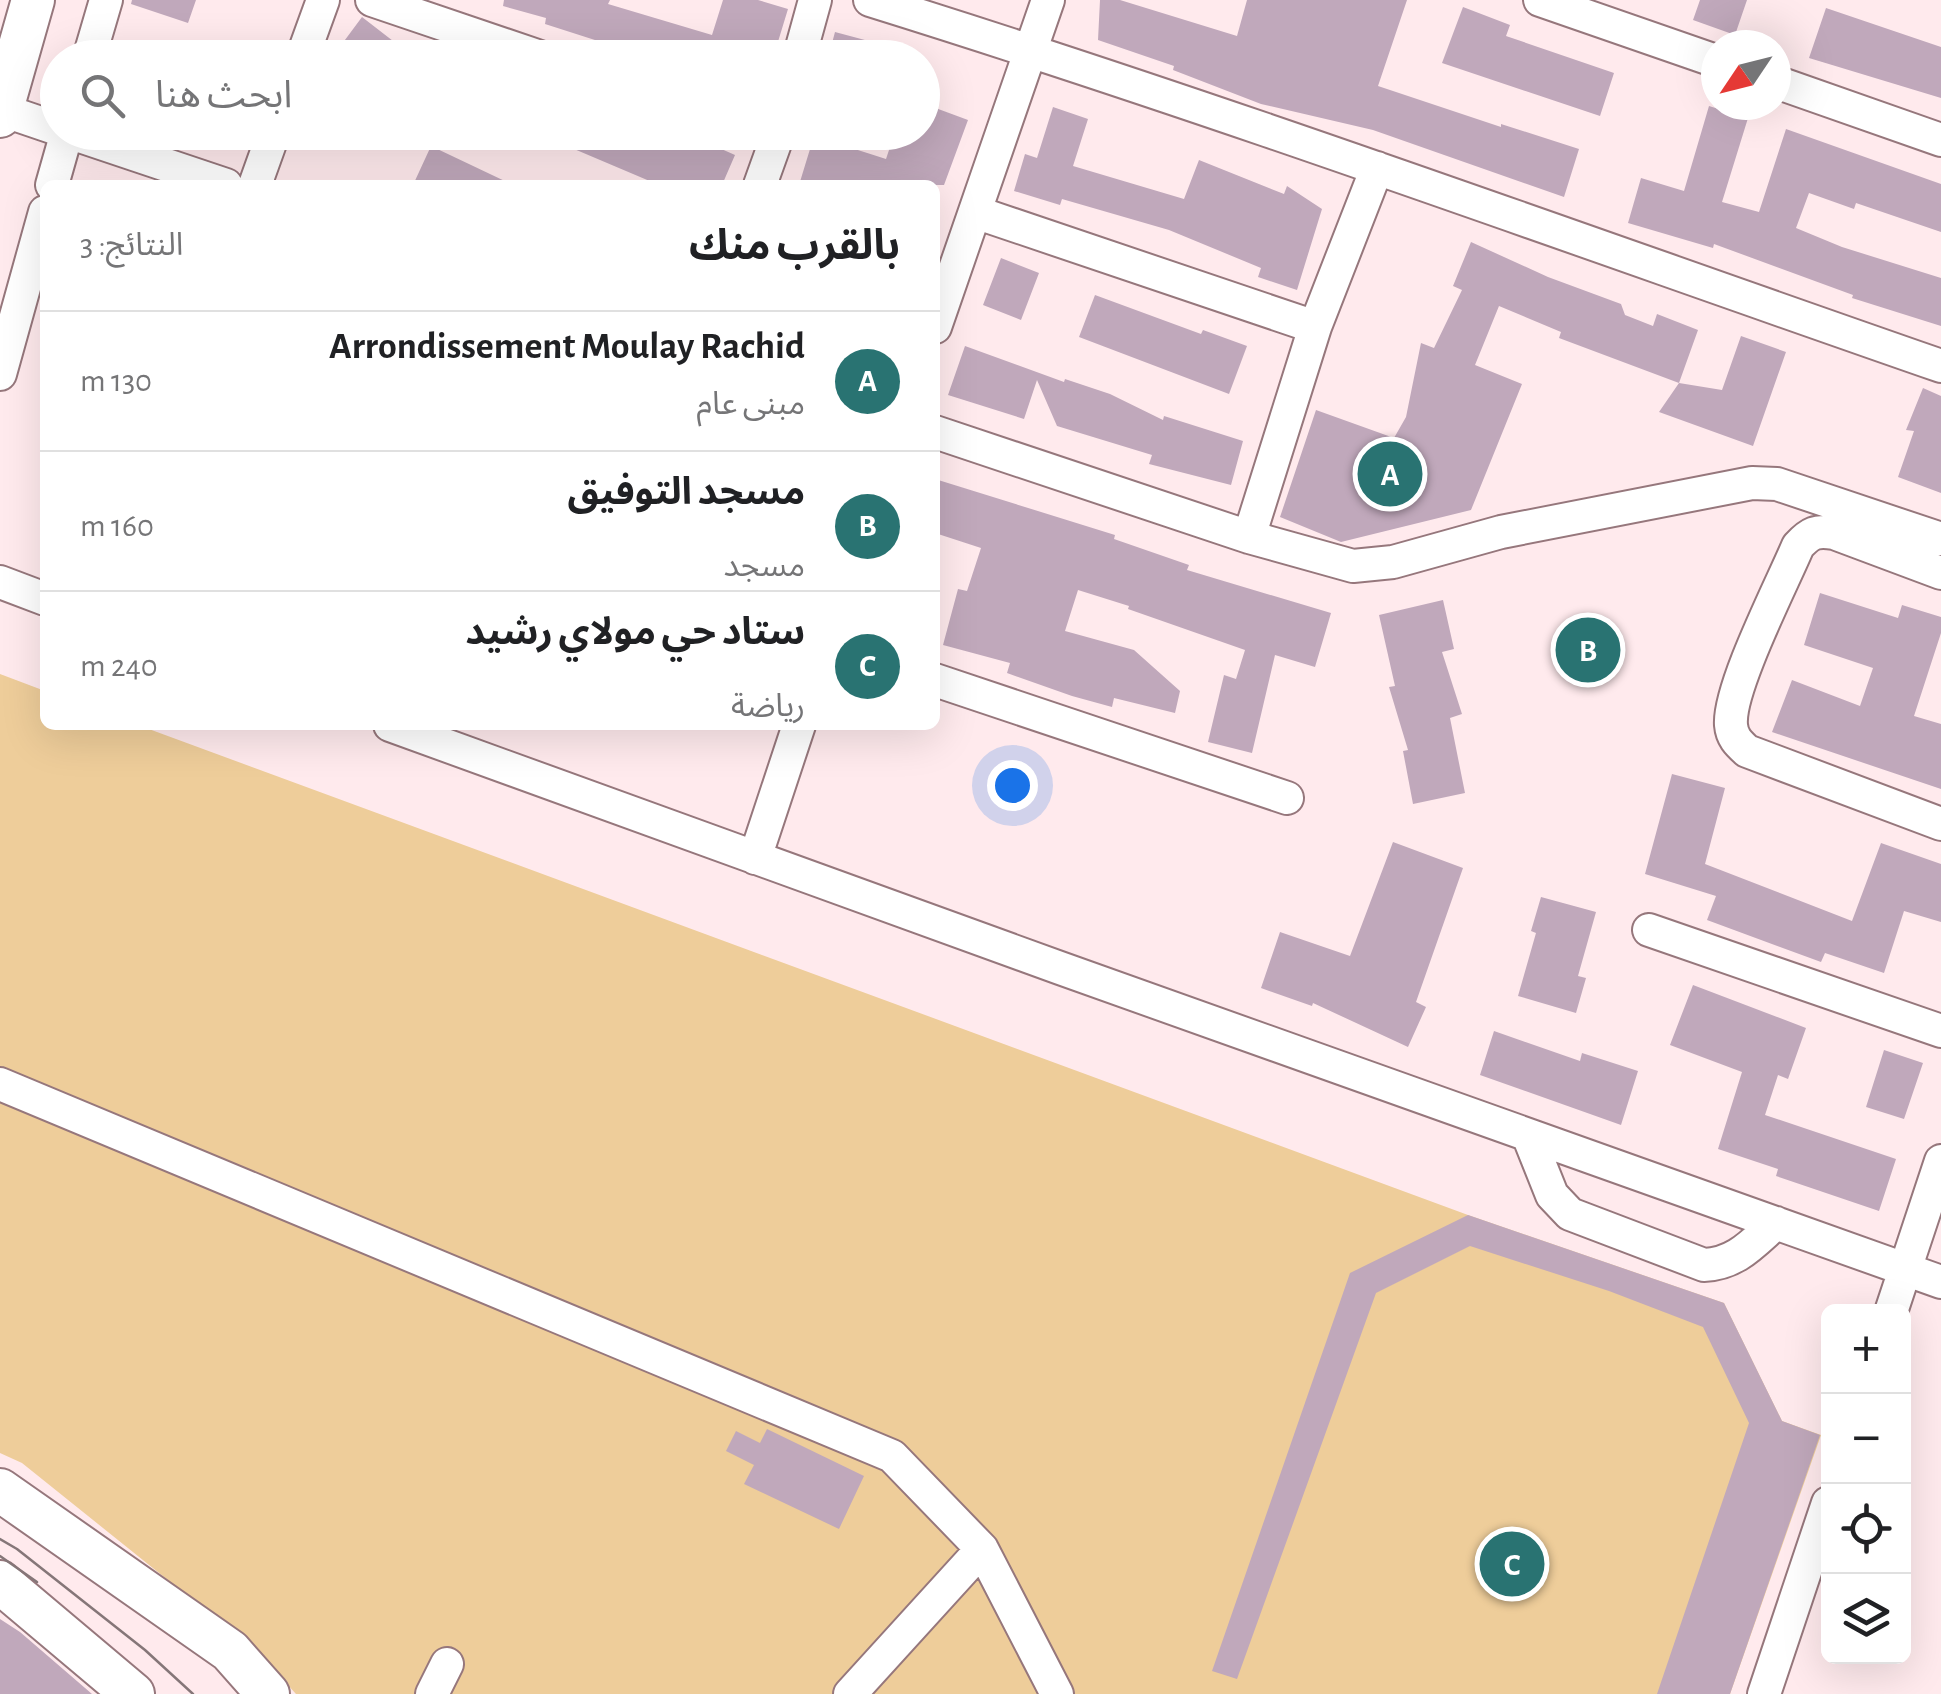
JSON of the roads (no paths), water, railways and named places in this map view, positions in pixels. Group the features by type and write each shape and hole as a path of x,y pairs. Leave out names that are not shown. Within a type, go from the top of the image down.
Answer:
{"main road":[{"path":"1,113 33,0"},
{"path":"0,1490 230,1651 268,1694"},
{"path":"0,1582 133,1694"}],"street":[{"path":"94,40 106,0"},
{"path":"309,40 323,0"},
{"path":"372,0 490,40"},
{"path":"805,40 816,0"},
{"path":"870,0 1376,168 1941,366"},
{"path":"940,313 1048,0"},
{"path":"1540,0 1701,56"},
{"path":"1791,87 1941,140"},
{"path":"1,113 40,124"},
{"path":"54,180 63,150"},
{"path":"122,150 211,180"},
{"path":"257,180 268,150"},
{"path":"761,180 770,150"},
{"path":"1249,537 1314,327 1376,168"},
{"path":"975,212 1314,327"},
{"path":"0,374 40,230"},
{"path":"940,434 1249,537 1353,566 1393,562 1501,532 1752,482 1777,484 1941,539"},
{"path":"1941,572 1834,533 1809,534 1798,546 1733,698 1731,726 1746,751 1941,824"},
{"path":"0,582 40,597"},
{"path":"940,682 1286,798"},
{"path":"404,730 1941,1282"},
{"path":"755,858 797,730"},
{"path":"1649,930 1941,1031"},
{"path":"0,1084 892,1456 982,1549 1057,1694"},
{"path":"1528,1135 1552,1194 1570,1214 1704,1266 1734,1260 1776,1222"},
{"path":"1894,1304 1941,1161"},
{"path":"1764,1694 1821,1525"},
{"path":"850,1694 982,1549"},
{"path":"432,1694 447,1664"}],"tram line":[{"path":"0,1539 145,1650 193,1694"},
{"path":"0,1556 37,1582"}],"place":[{"name":"Arrondissement Moulay Rachid","path":"1390,474"},
{"name":"مسجد التوفيق","path":"1588,650"},
{"name":"ستاد حي مولاي رشيد","path":"1512,1564"}]}
